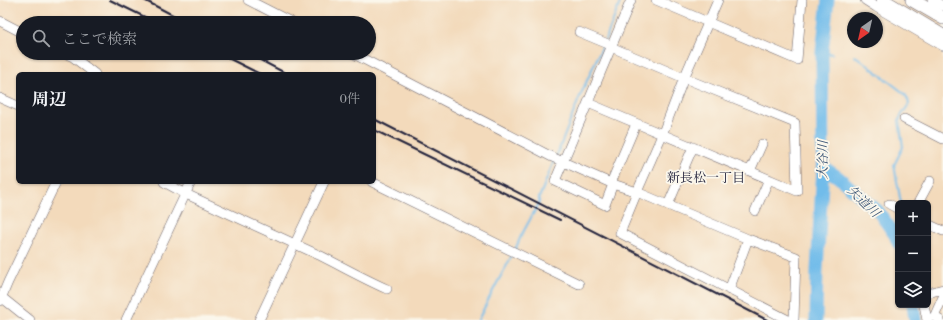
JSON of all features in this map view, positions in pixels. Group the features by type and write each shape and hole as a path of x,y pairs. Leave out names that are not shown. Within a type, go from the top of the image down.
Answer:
{"highway":[{"path":"883,0 943,36"},
{"path":"912,0 943,18"}],"street":[{"path":"248,0 279,16"},
{"path":"631,0 606,44 588,103 558,159 555,181 605,205 612,183 636,124"},
{"path":"656,0 797,60 802,0"},
{"path":"718,0 620,233 788,320"},
{"path":"865,0 943,46"},
{"path":"932,0 943,6"},
{"path":"0,21 16,29"},
{"path":"579,32 684,78 795,123 797,191 588,103"},
{"path":"76,60 92,72"},
{"path":"366,60 558,159 612,183 748,239 796,257 794,320"},
{"path":"0,98 16,105"},
{"path":"904,119 943,139"},
{"path":"750,172 762,144"},
{"path":"668,205 692,148"},
{"path":"755,211 769,179"},
{"path":"920,200 930,181"},
{"path":"30,320 0,298 55,184"},
{"path":"168,184 186,194 323,257 387,289"},
{"path":"126,320 190,184"},
{"path":"259,320 295,245 321,184"},
{"path":"376,184 579,284"},
{"path":"889,204 895,207"},
{"path":"931,225 943,231"},
{"path":"729,290 748,239"},
{"path":"931,292 943,289"},
{"path":"940,320 934,317 943,297"},
{"path":"925,308 927,320"}],"waterway":[{"path":"605,41 621,0"},
{"name":"大谷川","path":"816,320 817,270 823,167 822,52 828,0"},
{"path":"556,157 580,96 603,45"},
{"path":"822,52 832,54"},
{"path":"854,56 905,94 908,100 909,104 899,120 903,147 894,165 900,200"},
{"path":"515,250 539,203 539,198 554,161"},
{"name":"矢道川","path":"823,167 838,177 878,211 895,236"},
{"path":"478,320 513,254"},
{"name":"矢道川","path":"913,308 915,320"}],"railway":[{"path":"110,0 143,16"},
{"path":"144,0 175,16"},
{"path":"232,60 256,72"},
{"path":"260,60 283,72"},
{"path":"376,120 767,320"},
{"path":"376,131 560,220"}],"district":[{"name":"新長松一丁目","path":"706,177"}]}
